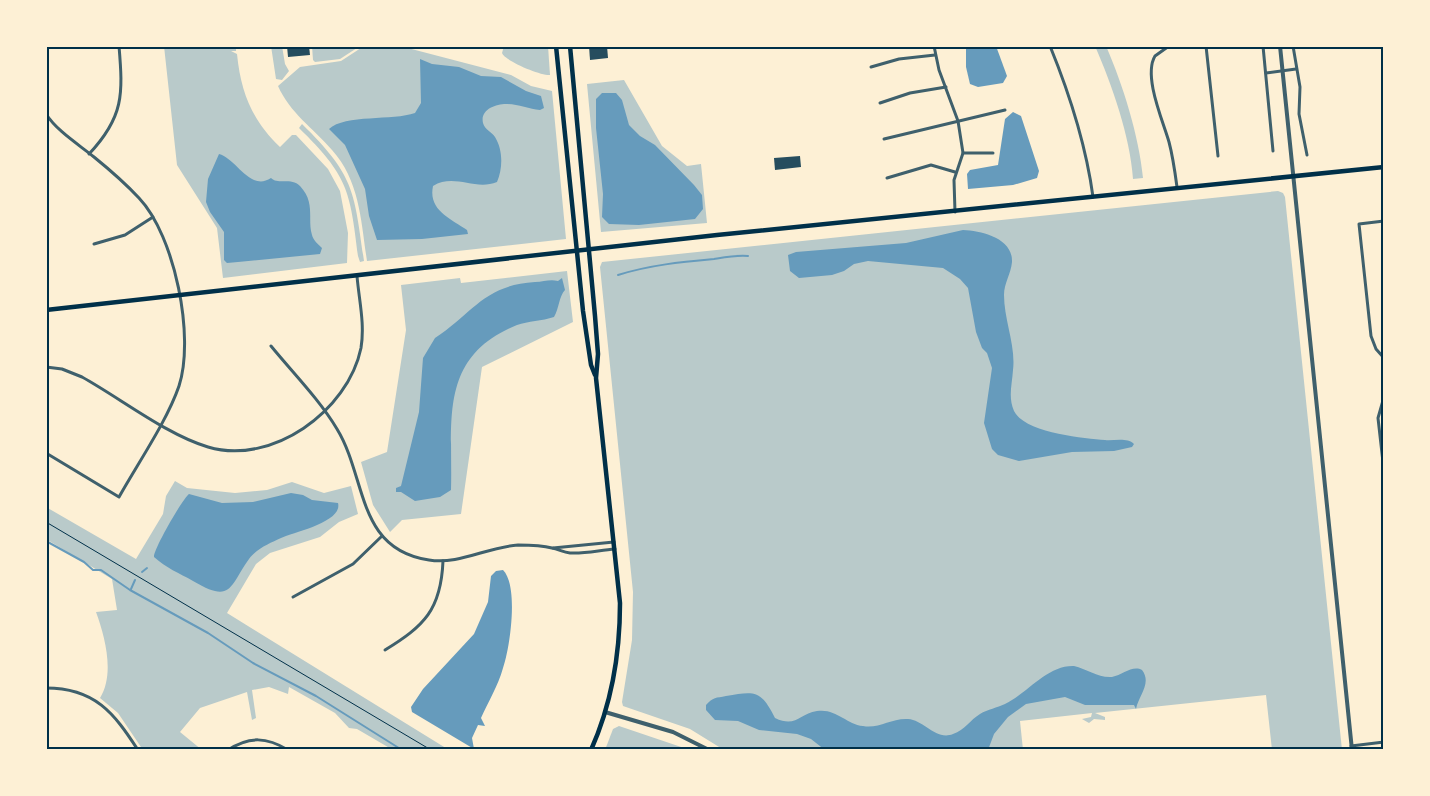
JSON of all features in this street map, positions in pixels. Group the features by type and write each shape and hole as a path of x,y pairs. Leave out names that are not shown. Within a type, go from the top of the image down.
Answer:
{"main road":[{"path":"556,46 587,338 591,364 596,378"},
{"path":"570,46 598,354 596,378 620,597 619,637 615,672 605,712 591,750"},
{"path":"46,310 717,235 1384,167"}],"street":[{"path":"89,154 106,136 118,109 122,80 119,46"},
{"path":"934,46 935,55 958,121 962,153 954,180 955,212"},
{"path":"1050,46 1064,81 1081,135 1089,167 1093,197"},
{"path":"1169,46 1155,56 1152,70 1158,111 1168,139 1177,187"},
{"path":"1206,46 1218,156"},
{"path":"1263,46 1273,151"},
{"path":"1280,46 1351,748 1384,742"},
{"path":"1294,46 1300,87 1299,114 1307,155"},
{"path":"870,68 899,59 935,55"},
{"path":"1266,73 1296,69"},
{"path":"880,103 910,93 946,87"},
{"path":"884,139 1005,110"},
{"path":"46,114 58,127 124,183 153,217 169,254 185,342 183,368 175,397 119,497 46,453"},
{"path":"962,153 993,153"},
{"path":"887,178 931,165 956,172"},
{"path":"94,244 125,235 153,217"},
{"path":"1384,221 1359,224 1371,336 1376,349 1384,358"},
{"path":"46,367 62,369 82,377 184,438 209,448 242,450 280,441 325,412 346,386 359,355 363,332 356,276"},
{"path":"271,346 325,412 346,447 357,476 365,508 382,536 410,555 426,560 444,561 455,560 504,546 525,545 575,553 615,549"},
{"path":"1384,397 1378,418 1384,471"},
{"path":"293,597 353,564 382,536"},
{"path":"552,548 614,542"},
{"path":"384,650 413,632 428,616 441,587 444,561"},
{"path":"46,688 75,692 103,706 121,723 138,750"},
{"path":"605,712 673,732 709,750"},
{"path":"228,750 246,740 260,739 276,743 288,750"}],"path":[{"path":"46,522 431,750"}],"shaded area":[{"path":"164,46 236,46 236,51 231,51 237,54 241,81 245,93 262,127 280,147 292,135 296,135 328,169 340,191 348,233 347,263 223,278 217,228 177,165"},
{"path":"271,46 282,46 285,64 289,71 282,80 276,79"},
{"path":"312,46 360,46 340,59 315,62 313,60"},
{"path":"364,46 400,46 511,75 531,86 552,91 566,239 367,261 358,202 348,175 332,150 302,120 283,96 278,86 300,67 341,61"},
{"path":"504,46 548,46 550,75 532,71 516,64 502,53"},
{"path":"1095,46 1106,46 1118,77 1134,128 1143,178 1133,179 1124,128 1108,77"},
{"path":"624,80 662,146 687,166 701,164 707,223 601,232 587,84"},
{"path":"302,124 333,158 349,186 358,217 364,261 360,262 358,256 349,199 344,185 328,159 299,128"},
{"path":"1278,191 1283,193 1285,197 1342,750 1272,750 1266,695 1095,713 1105,717 1105,720 1094,719 1089,723 1082,719 1091,717 1092,713 1020,721 1023,750 724,750 690,729 623,706 622,702 632,640 633,592 600,267 602,262"},
{"path":"567,271 573,322 482,367 461,514 402,520 390,532 373,505 361,462 387,452 406,330 401,285 460,278 461,283"},
{"path":"175,481 187,488 235,493 267,490 292,482 324,493 351,486 358,514 339,522 320,537 270,553 256,564 227,613 449,750 393,750 357,729 349,728 335,713 289,687 288,694 269,687 252,690 256,718 252,720 247,692 200,708 180,732 202,750 143,750 118,713 100,698 105,688 108,667 103,633 96,612 117,610 112,579 46,539 46,507 136,559 163,514 166,496"},
{"path":"619,726 690,750 605,750 613,729"}],"water":[{"path":"966,46 996,46 1007,76 1003,83 978,87 970,84 966,67"},
{"path":"420,59 432,64 459,67 481,76 501,77 526,91 541,96 544,108 540,110 502,104 486,111 483,123 498,142 501,153 501,165 497,182 481,185 449,181 433,186 432,194 437,207 447,217 467,230 468,234 422,239 377,240 369,216 365,189 345,145 329,129 336,124 346,121 395,117 415,113 421,103"},
{"path":"602,93 616,93 622,100 629,125 640,136 655,145 702,195 703,209 695,219 639,225 609,224 602,217 603,194 596,128 596,99"},
{"path":"1013,112 1021,116 1039,171 1037,178 1013,185 968,189 967,174 970,170 998,165 1005,119"},
{"path":"219,154 226,157 250,178 257,181 271,178 277,181 293,182 300,186 305,192 310,205 312,235 322,248 320,254 227,263 224,260 224,232 210,212 206,202 208,179"},
{"path":"963,230 995,237 1007,247 1011,254 1012,262 1004,295 1013,352 1011,396 1014,411 1030,425 1042,429 1083,438 1128,441 1134,444 1132,447 1114,451 1072,452 1019,461 998,455 992,449 984,423 992,368 987,353 982,348 976,332 968,288 960,279 943,268 868,261 854,264 844,271 832,275 799,278 790,271 788,255 796,252 906,243"},
{"path":"562,278 565,290 554,317 517,325 492,338 474,354 462,373 455,393 452,415 451,490 440,497 415,501 401,492 396,492 396,488 401,486 419,412 423,358 435,338 480,302 503,288 549,280 558,281"},
{"path":"291,493 303,495 312,500 338,503 338,510 326,521 281,538 259,549 249,559 233,584 223,592 206,588 154,557 169,524 189,494 222,503 253,502"},
{"path":"503,570 508,578 511,589 512,603 512,618 506,659 481,718 485,726 478,725 472,738 474,749 412,712 411,707 423,689 474,634 488,602 491,576 496,571"},
{"path":"1074,666 1107,677 1116,676 1135,669 1142,670 1146,680 1136,709 1134,705 1085,705 1065,697 1026,704 1008,717 994,734 988,750 825,750 811,739 797,734 759,730 738,721 715,720 706,710 706,705 715,698 751,693 761,697 775,718 782,721 793,721 817,711 824,711 835,714 857,725 869,727 902,719 914,720 936,733 947,735 961,730 983,712 1013,699 1055,670"}],"building":[{"path":"287,46 309,46 310,55 288,57"},
{"path":"589,46 607,46 608,58 590,60"},
{"path":"800,156 801,167 775,170 774,158"}],"waterway":[{"path":"618,275 666,264 731,256 748,256"},
{"path":"46,541 84,562 93,570 101,570 130,590 208,633 253,663 316,696 402,750"},
{"path":"142,572 147,568"},
{"path":"131,589 135,580"}]}
